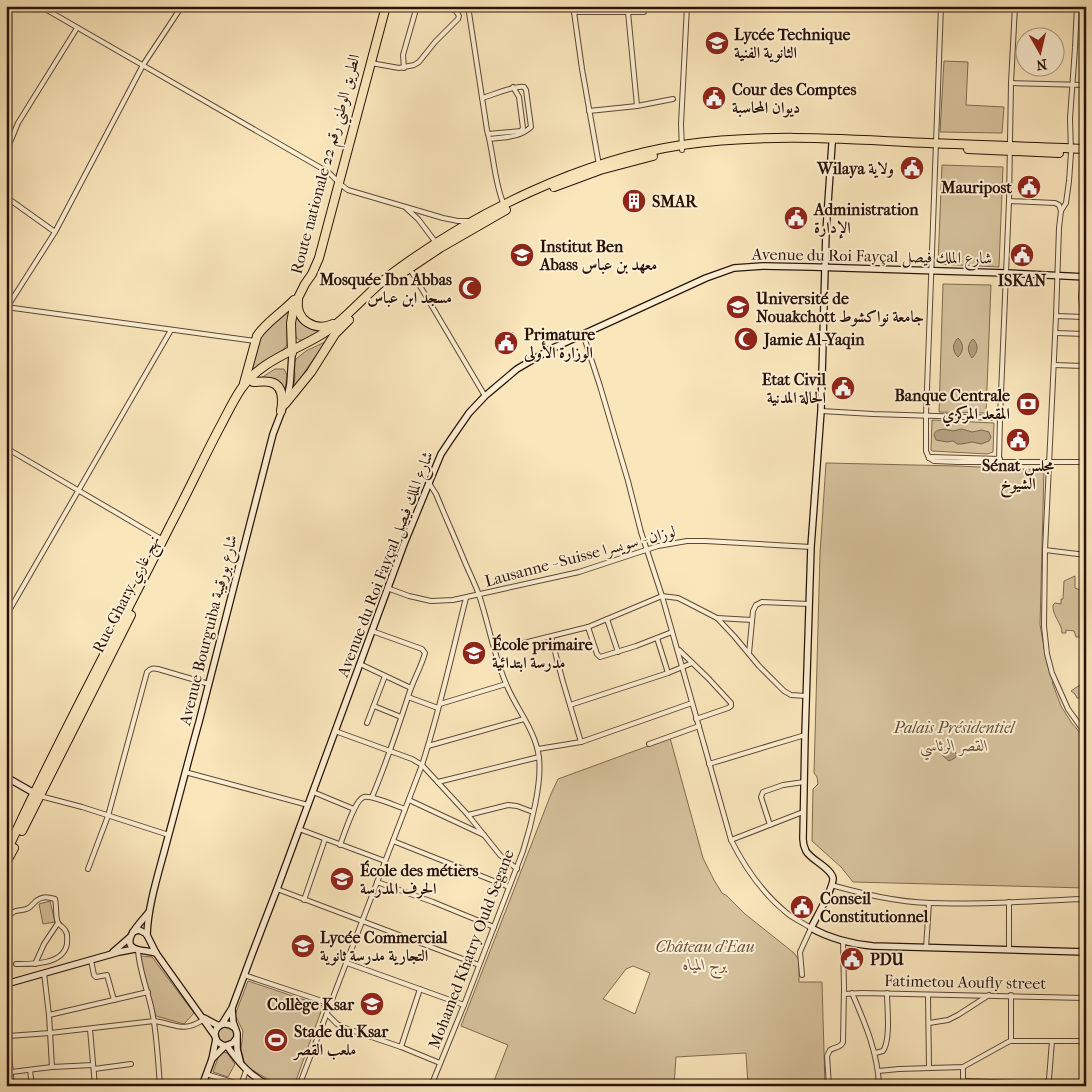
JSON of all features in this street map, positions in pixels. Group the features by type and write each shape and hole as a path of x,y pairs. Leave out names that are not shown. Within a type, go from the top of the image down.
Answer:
{"highway":[{"name":"Route nationale 22 الطريق الوطني رقم","path":"369,62 382,6"},
{"name":"Route nationale 22 الطريق الوطني رقم","path":"292,353 292,314 299,294 312,274 319,258 337,181 386,6"},
{"path":"292,353 329,330 391,274 475,223 546,185 599,165 639,154 682,147 832,142 1071,151 1086,154"},
{"path":"505,207 600,170 682,147"},
{"path":"1071,151 1086,149"},
{"path":"283,407 311,372 335,334 408,265"},
{"path":"299,294 297,304 299,312 303,319 310,324 326,327 340,321"},
{"path":"283,407 279,387 270,382 250,377 255,341 261,330 285,310 299,294"},
{"path":"292,353 335,334"},
{"name":"Rue Ghary نهج غاري","path":"37,795 163,540 242,387 250,377 266,366 292,353"},
{"name":"Rue Ghary نهج غاري","path":"6,863 10,848 250,377"}],"street":[{"path":"40,6 328,172 353,192 452,220 475,223"},
{"path":"182,6 143,65 55,232 7,308 255,341"},
{"path":"404,68 403,55 417,6"},
{"path":"369,62 399,68 414,66 459,16 456,10 446,6"},
{"path":"468,6 499,194 505,207"},
{"path":"572,6 599,165"},
{"path":"574,12 644,12 643,6"},
{"path":"682,147 681,124 687,6"},
{"path":"941,6 926,451 929,458 932,456 1086,462"},
{"path":"1001,460 1000,418 1015,6"},
{"path":"1061,211 1068,196 1071,151 1070,118 1077,6"},
{"path":"628,12 637,106"},
{"path":"6,152 18,123 77,28"},
{"path":"1012,83 1086,85"},
{"path":"482,98 521,86 526,90 531,126 518,136 490,139"},
{"path":"513,88 519,97 523,131"},
{"path":"589,111 637,106 673,99"},
{"path":"488,134 523,131"},
{"path":"802,975 800,952 833,880 831,874 811,857 804,846 803,839 811,547 821,412 826,232 832,142"},
{"path":"6,197 55,232"},
{"path":"1009,201 1055,202 1060,205 1061,211 1045,550 1044,626 1049,664 1064,700 1086,734"},
{"path":"404,207 418,218 438,246"},
{"path":"408,265 485,396"},
{"name":"Avenue du Roi Fayçal شارع الملك فيصل","path":"221,1025 232,1008 387,588 429,483 451,439 467,416 485,396 517,369 534,358 706,278 726,270 741,267 931,270 1085,277"},
{"path":"1054,365 1085,366 1085,334 1081,297 1085,277"},
{"path":"1056,316 1084,318"},
{"path":"6,616 171,330"},
{"path":"1056,333 1085,334"},
{"path":"583,334 662,596 731,840 761,888 790,915 811,928 843,942 873,946 1086,952"},
{"name":"Avenue Bourguiba شارع بورقيبة","path":"148,937 149,912 273,434 290,384 292,353"},
{"path":"821,412 1000,418"},
{"path":"6,448 163,540"},
{"name":"Mohamed Khatry Ould Segane","path":"429,483 436,494 479,595 506,684 530,730 538,750 540,773 528,835 517,868 431,1086"},
{"name":"Lausanne - Suisse لوزان - سويسرا","path":"387,588 431,601 454,600 587,569 670,543 687,541 811,547"},
{"path":"1045,550 1086,555"},
{"path":"496,650 588,627 662,596 678,598 716,618 784,691 791,695 806,696"},
{"path":"299,1086 422,765 466,598"},
{"path":"749,653 754,607 758,603 809,604"},
{"path":"716,618 752,620"},
{"path":"606,619 618,652"},
{"path":"588,627 598,656 603,657 672,632"},
{"path":"372,631 424,650 425,654 411,688 386,765 372,797"},
{"path":"551,637 581,742"},
{"path":"657,638 668,673"},
{"path":"677,648 731,703 731,706 728,708 696,718"},
{"path":"570,705 668,673 692,663"},
{"path":"360,664 411,688"},
{"path":"88,869 108,816 147,672 154,668 209,684"},
{"path":"367,723 385,676"},
{"path":"408,697 439,706 506,684"},
{"path":"538,750 581,742 692,703"},
{"path":"374,706 401,717"},
{"path":"428,746 524,719"},
{"path":"650,744 699,726"},
{"path":"335,731 412,759 422,765 468,815 500,855 517,868"},
{"path":"709,764 805,735"},
{"path":"438,782 539,757"},
{"path":"185,772 308,805"},
{"path":"6,777 37,795 82,807 169,835"},
{"path":"770,825 761,797 763,792 792,783 804,782"},
{"path":"313,792 354,809"},
{"path":"340,845 360,798 372,797 405,809"},
{"path":"409,800 484,836"},
{"path":"468,815 508,805 533,812"},
{"path":"731,840 803,812"},
{"path":"299,829 385,861"},
{"path":"304,900 326,839"},
{"path":"393,841 510,887"},
{"path":"377,882 494,926"},
{"path":"831,886 874,896 929,903 1086,900"},
{"path":"277,890 479,964"},
{"path":"6,920 15,910 31,907 39,898 55,899 58,923 44,944 35,964"},
{"path":"1009,950 1010,902"},
{"path":"926,948 929,903"},
{"name":"Avenue Bourguiba شارع بورقيبة","path":"109,954 131,935 149,912"},
{"path":"16,964 35,964 57,959 65,951 67,940 66,932 58,923"},
{"path":"156,953 138,949 130,944 131,935 139,930 148,937 156,953 220,1044 226,1046 246,1071 261,1084 270,1086"},
{"path":"8,983 109,954 138,949 147,946 148,937"},
{"path":"829,1086 827,1056 830,1050 840,1046 843,1042 843,942"},
{"path":"138,949 138,956 154,1021 160,1086"},
{"path":"91,960 96,977 107,975 114,1000"},
{"path":"346,963 464,1005"},
{"path":"44,972 52,1067"},
{"path":"244,975 331,1004"},
{"path":"401,1047 420,989"},
{"path":"49,1015 148,992"},
{"path":"875,1053 883,1051 886,1047 887,993"},
{"name":"Fatimetou Aoufly street","path":"844,994 1011,995 1086,998"},
{"path":"852,994 875,1053 879,1086"},
{"path":"928,995 929,1067"},
{"path":"929,1023 954,1018 988,995"},
{"path":"1011,995 1011,1041"},
{"path":"232,1008 240,1063"},
{"path":"327,1014 340,1026 440,1063"},
{"path":"8,1036 154,1021 182,1028 193,1026 202,1018"},
{"path":"202,1018 221,1025 229,1024 235,1028"},
{"path":"6,1021 12,1086"},
{"path":"202,1086 212,1059 216,1030 221,1025"},
{"path":"90,1028 95,1086"},
{"path":"212,1059 236,1039"},
{"path":"878,1071 929,1067 964,1067 1011,1041 1086,1041"},
{"path":"964,1067 963,1084 1046,1084 1049,1080 1052,1041"},
{"path":"11,1072 52,1067 131,1064"},
{"path":"30,1070 32,1086"},
{"path":"206,1074 243,1085 246,1071"},
{"path":"223,1086 225,1079"}],"green space":[{"path":"944,61 968,62 966,105 1004,107 1002,133 940,132"},
{"path":"942,165 1003,167 999,267 938,264"},
{"path":"943,284 991,285 986,413 939,412"},
{"path":"290,308 287,322 287,345 283,350 250,372 258,341 266,329 280,319"},
{"path":"296,311 323,330 308,339 301,340 297,338 294,330"},
{"path":"329,340 314,358 293,390 294,364 296,359 306,351"},
{"path":"275,369 284,369 287,375 285,391 277,381 258,380"},
{"path":"932,420 994,423 993,452 987,454 932,451"},
{"name":"Palais Présidentiel القصر الرئاسي","path":"826,463 1044,470 1040,625 1046,658 1054,681 1052,682 1061,706 1086,740 1086,888 853,882 841,867 812,841 813,789 818,784 814,773 820,554"},
{"path":"1075,576 1075,588 1080,590 1086,587 1086,623 1081,624 1081,637 1076,637 1074,631 1066,630 1066,633 1062,633 1053,609 1055,603 1061,604 1061,599 1063,599 1064,581"},
{"path":"1086,681 1086,686 1083,688 1084,695 1077,698 1071,691"},
{"name":"Château d'Eau برج المياه","path":"670,738 703,858 722,893 794,953 799,960 799,982 822,982 825,1086 748,1086 746,1053 676,1057 674,1086 492,1086 508,1045 461,1026 558,779","holes":["633,966 650,973 635,1014 603,999 626,969"]},
{"path":"50,901 55,922 43,924 39,904"},
{"path":"141,956 152,957 194,1013 184,1024 156,1016 140,959"},
{"name":"Stade du Ksar ملعب القصر","path":"248,981 323,1006 294,1086 275,1082 245,1065 241,1049 243,1031 235,1015"},
{"path":"223,1027 229,1027 234,1032 232,1041 223,1043 218,1038 218,1032"},
{"path":"223,1052 227,1053 235,1064 228,1077 213,1072 219,1055"}],"shaded area":[{"path":"958,338 962,348 958,357 954,348"},
{"path":"973,339 977,348 972,358 968,348"},
{"path":"944,429 953,431 962,429 972,432 982,430 989,432 991,437 989,441 981,444 972,442 957,444 953,441 936,440 935,432"},
{"path":"950,750 957,755 949,761 942,755"}],"place":[{"name":"Lycée Technique الثانوية الفنية","path":"717,43"},
{"name":"Cour des Comptes ديوان المحاسبة","path":"714,98"},
{"name":"Wilaya ولاية","path":"912,168"},
{"name":"Mauripost","path":"1029,187"},
{"name":"SMAR","path":"634,201"},
{"name":"Administration الإدارة","path":"796,218"},
{"name":"Institut Ben Abass معهد بن عباس","path":"522,255"},
{"name":"ISKAN","path":"1022,255"},
{"name":"Mosquée Ibn Abbas مسجد ابن عباس","path":"470,288"},
{"name":"Université de Nouakchott جامعة نواكشوط","path":"738,307"},
{"name":"Jamie Al-Yaqin","path":"746,339"},
{"name":"Primature الوزارة الأولى","path":"506,343"},
{"name":"Etat Civil الحالة المدنية","path":"843,388"},
{"name":"Banque Centrale المقعد المركزي","path":"1028,404"},
{"name":"Sénat مجلس الشيوخ","path":"1018,440"},
{"name":"École primaire مدرسة ابتدائية","path":"474,653"},
{"name":"École des métiers الحرف المدرسة","path":"342,879"},
{"name":"Conseil Constitutionnel","path":"802,907"},
{"name":"Lycée Commercial التجارية مدرسة ثانوية","path":"303,946"},
{"name":"PDU","path":"852,959"},
{"name":"Collège Ksar","path":"372,1004"},
{"name":"Stade du Ksar ملعب القصر","path":"276,1040"}]}
